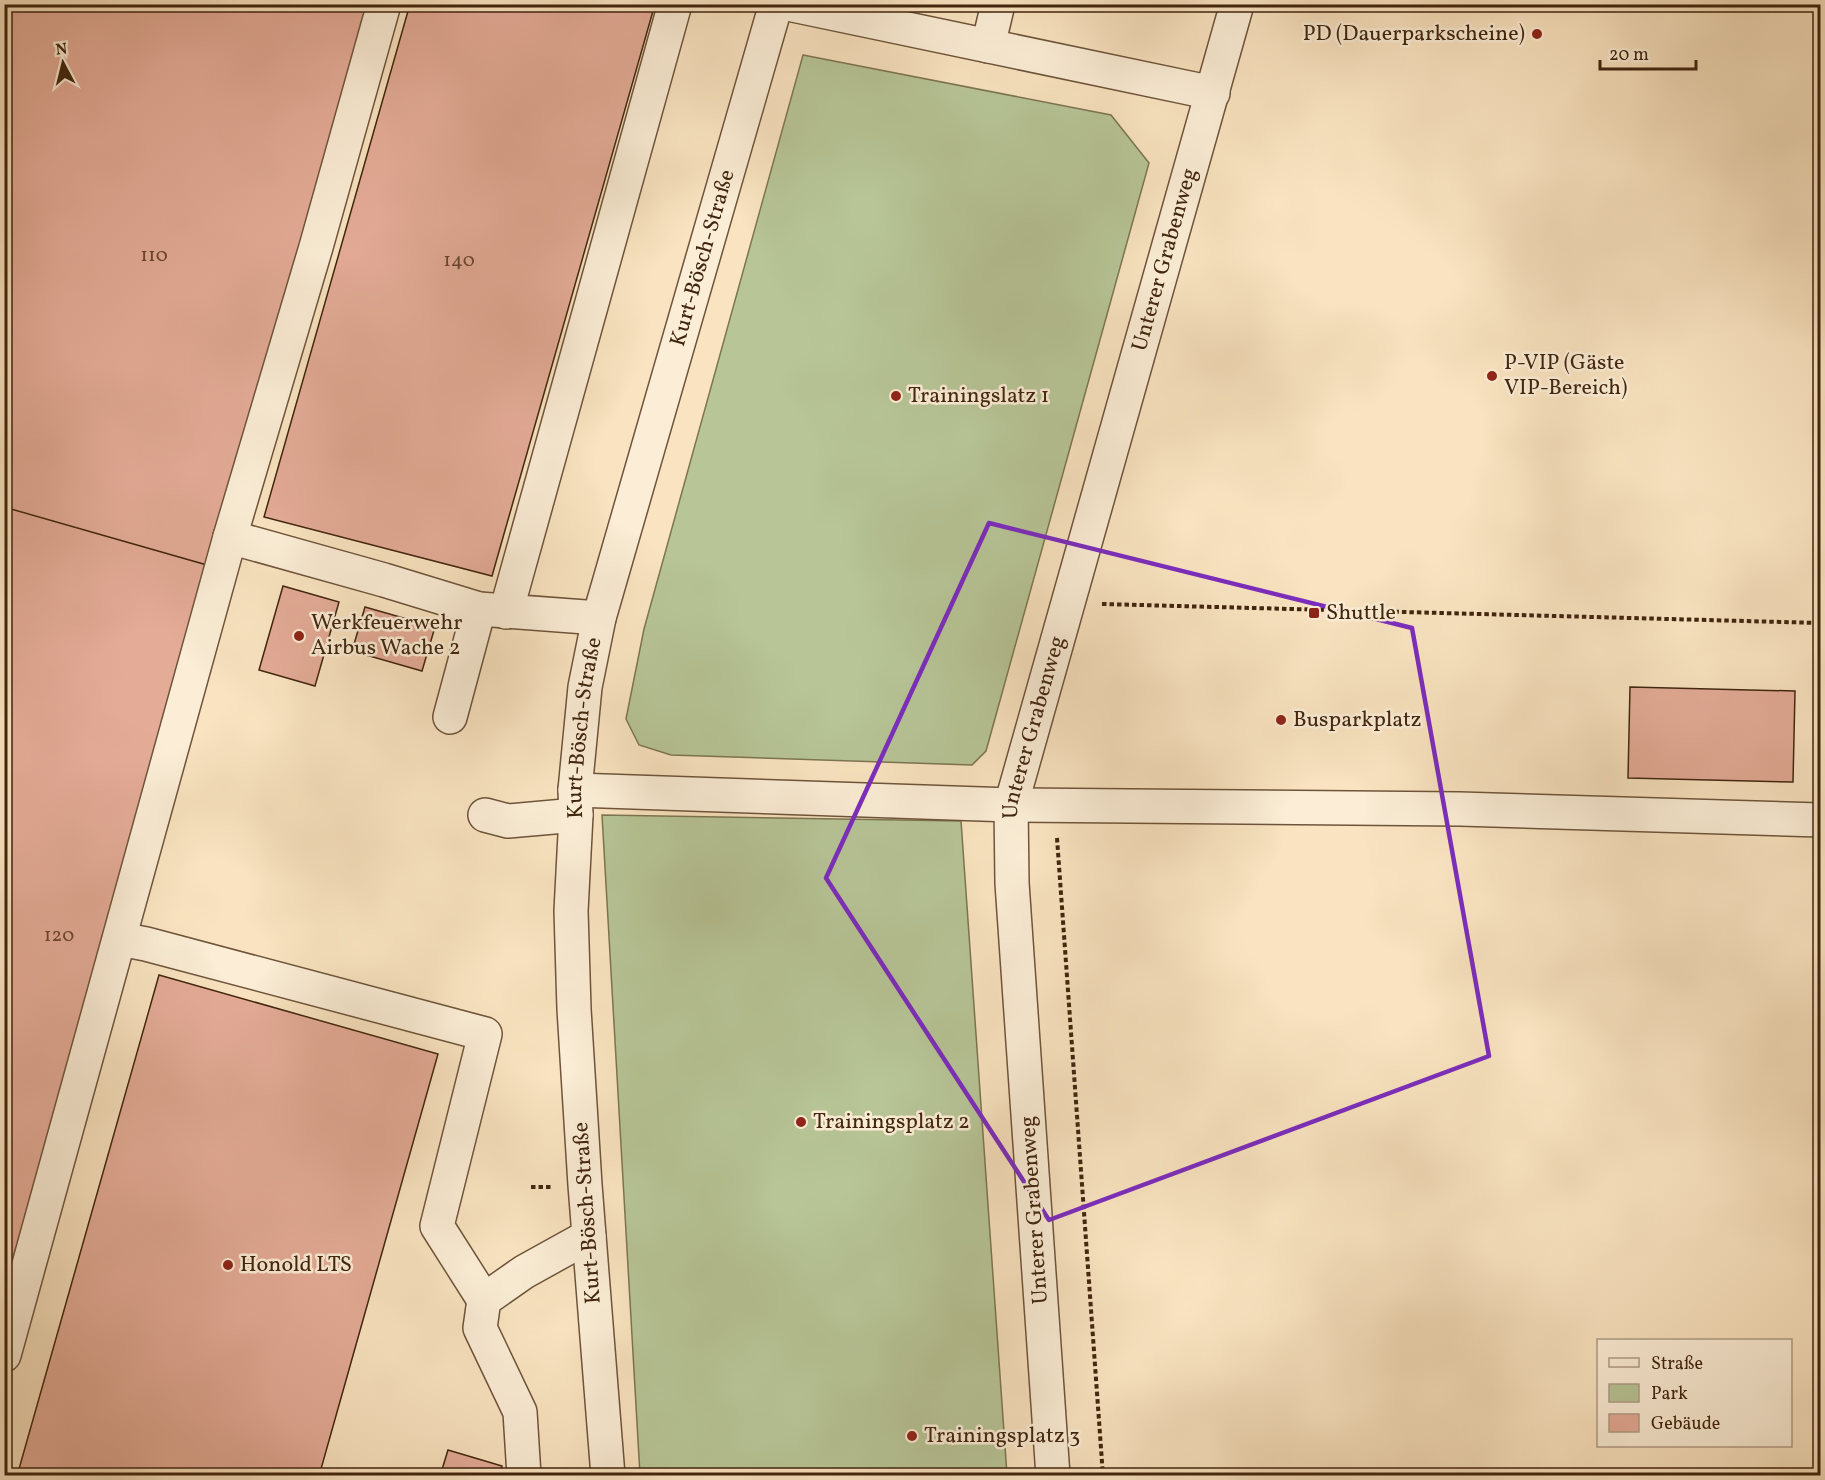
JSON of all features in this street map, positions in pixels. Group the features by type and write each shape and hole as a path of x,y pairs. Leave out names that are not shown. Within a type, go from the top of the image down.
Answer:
{"street":[{"path":"4,1355 230,537 316,248 384,4"},
{"path":"450,717 493,611 675,4"},
{"name":"Kurt-Bösch-Straße","path":"608,1476 574,1009 571,911 576,802 585,687 599,618 776,4"},
{"path":"788,4 1213,93"},
{"path":"988,46 998,4"},
{"name":"Unterer Grabenweg","path":"1053,1476 1012,883 1011,805 1237,4"},
{"path":"230,537 493,611 599,618"},
{"path":"484,814 508,821 576,802 1490,810 1821,820"},
{"path":"120,939 485,1034 437,1226 484,1300 480,1328 520,1412 524,1476"},
{"path":"484,1300 524,1272 589,1236"}],"path":[{"path":"1068,603 1821,623"},
{"path":"1053,805 1062,898 1103,1476"}],"highlighted area":[{"path":"989,523 1412,628 1489,1056 1049,1220 826,878"}],"green space":[{"name":"Trainingslatz 1","path":"803,55 1111,115 1149,163 986,751 972,765 671,755 639,745 626,719 644,629"},
{"name":"Trainingsplatz 2","path":"602,815 961,821 1007,1475 640,1475"}],"building":[{"path":"4,4 370,4 221,569 4,507"},
{"path":"410,4 655,4 492,576 264,517"},
{"path":"4,507 221,569 4,1304"},
{"name":"Werkfeuerwehr Airbus Wache 2","path":"283,586 339,602 315,686 259,670"},
{"path":"365,607 435,627 422,671 352,651"},
{"path":"1630,687 1795,691 1793,782 1628,778"},
{"name":"Honold LTS","path":"159,975 438,1054 319,1476 17,1476"},
{"path":"448,1450 502,1466 499,1476 440,1476"}],"place":[{"name":"PD (Dauerparkscheine)","path":"1537,34"},
{"name":"P-VIP (Gäste VIP-Bereich)","path":"1492,376"},
{"name":"Trainingslatz 1","path":"896,396"},
{"name":"Shuttle","path":"1314,613"},
{"name":"Werkfeuerwehr Airbus Wache 2","path":"299,636"},
{"name":"Busparkplatz","path":"1281,720"},
{"name":"Trainingsplatz 2","path":"801,1122"},
{"name":"Honold LTS","path":"228,1265"},
{"name":"Trainingsplatz 3","path":"912,1436"}]}
